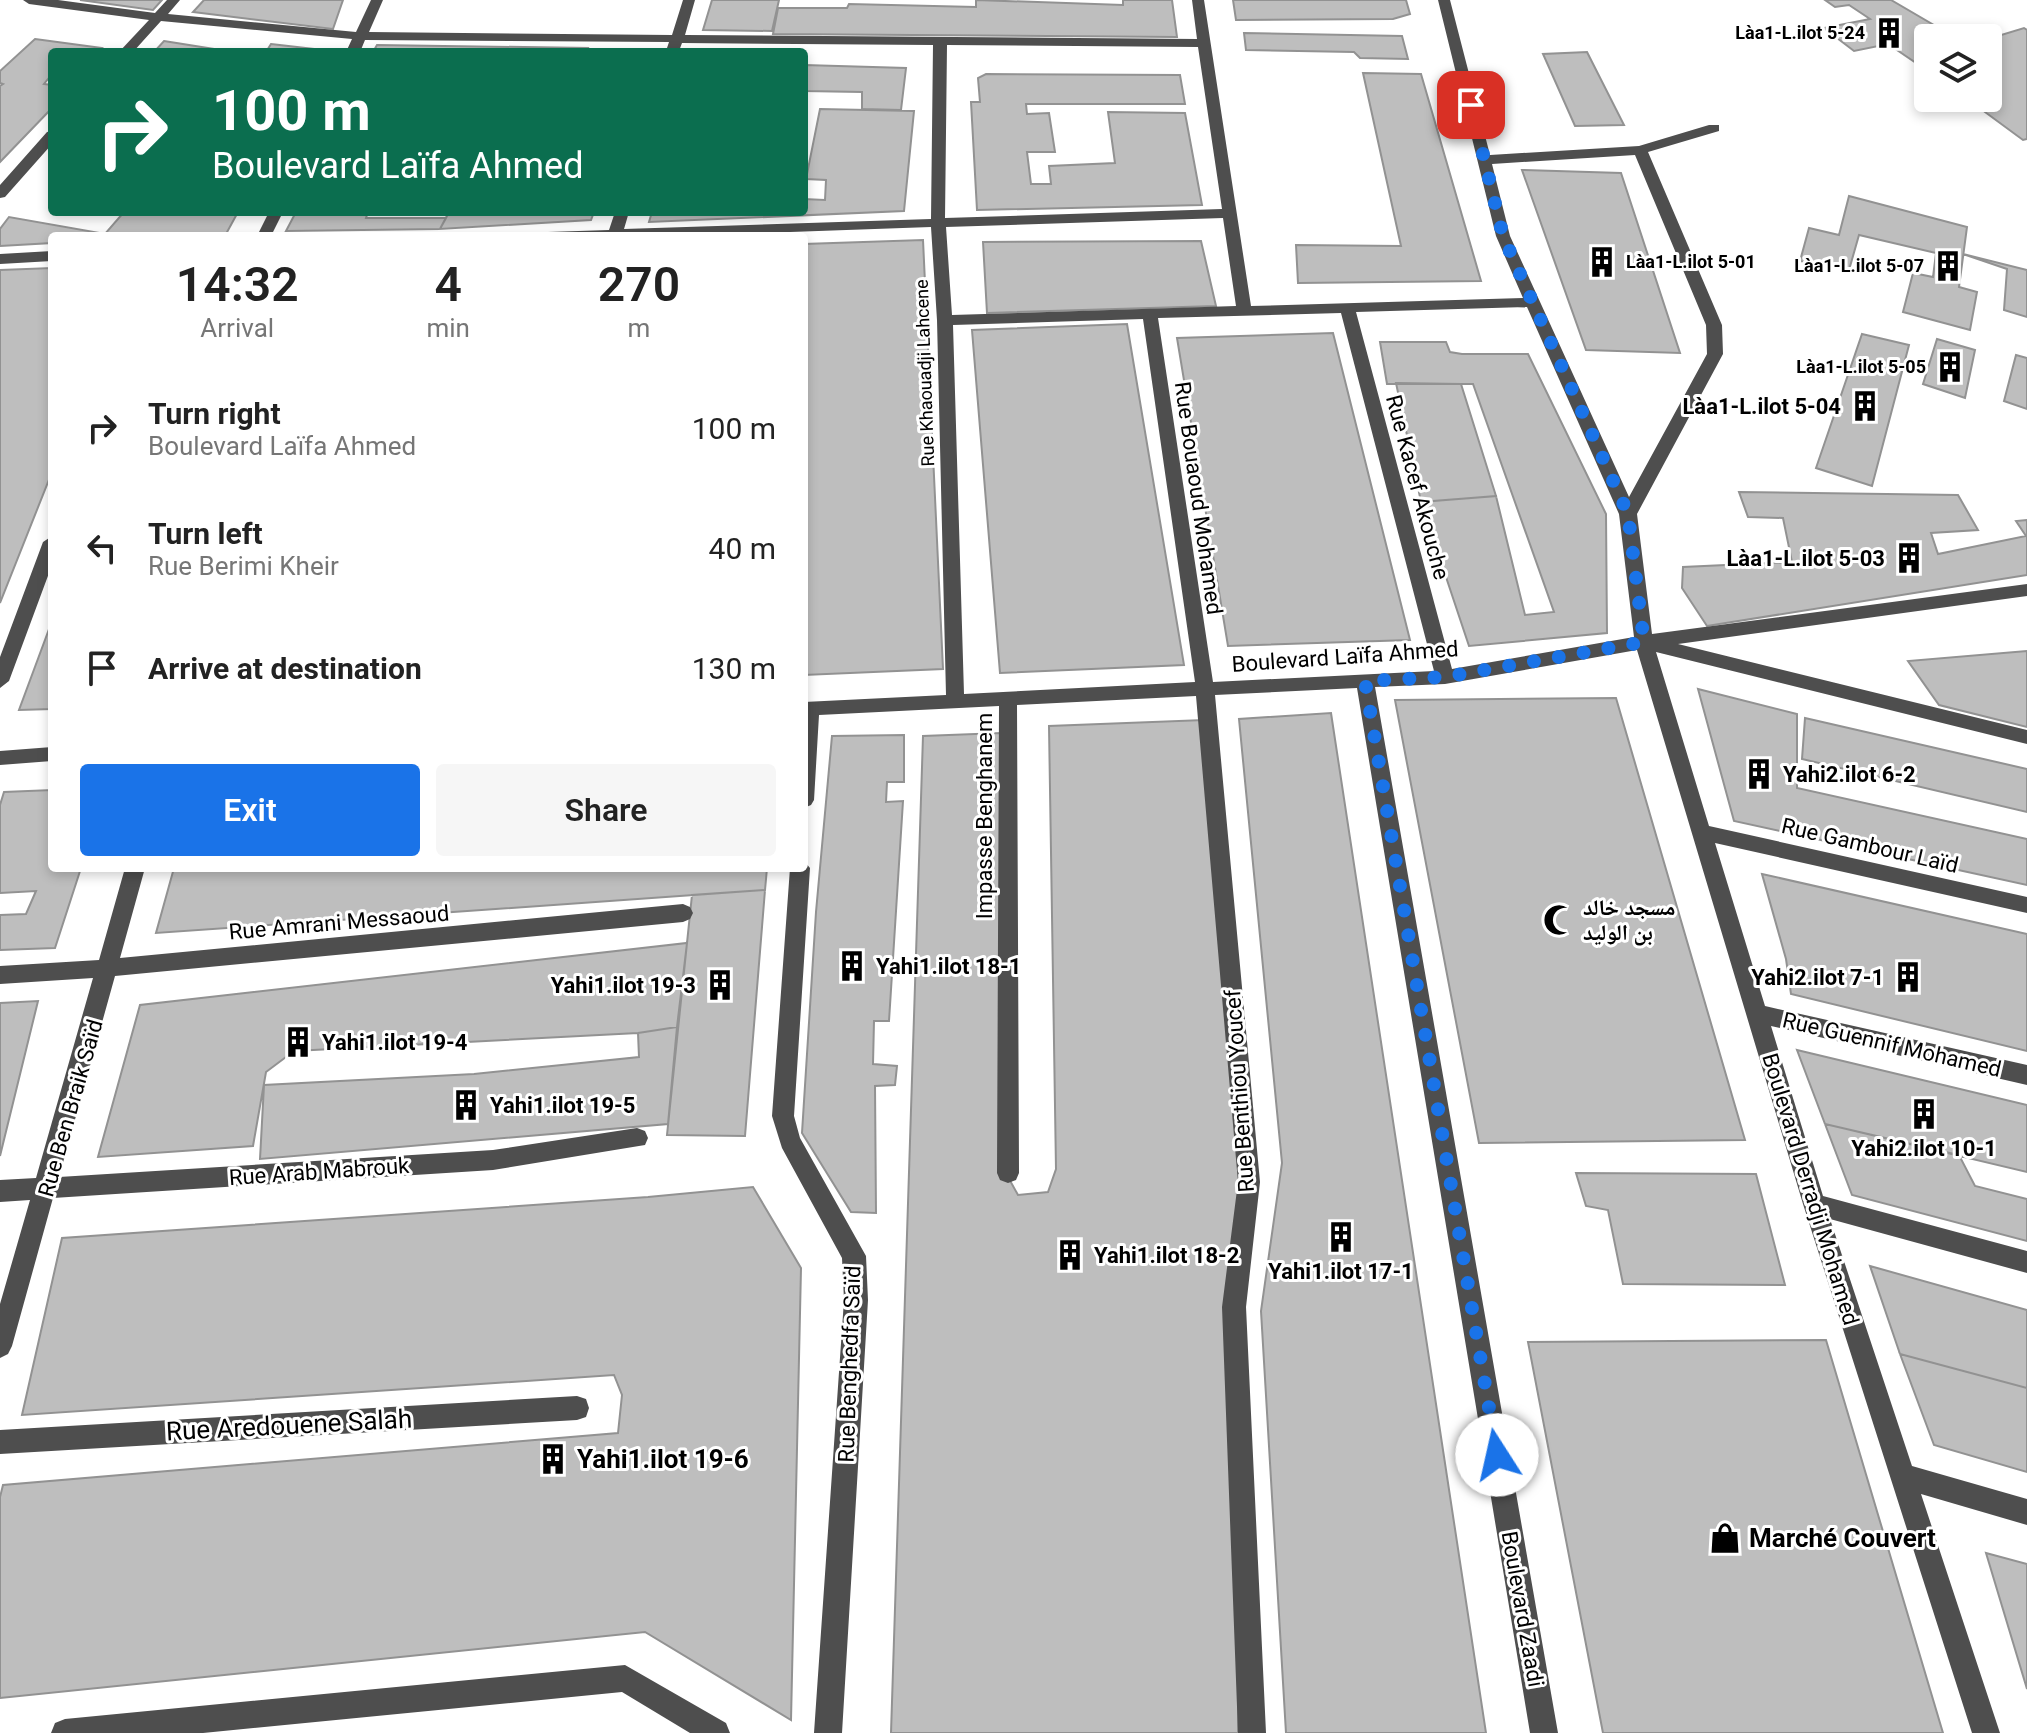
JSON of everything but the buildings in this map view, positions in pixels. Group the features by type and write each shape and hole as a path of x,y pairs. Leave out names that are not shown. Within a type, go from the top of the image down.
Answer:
{"street":[{"path":"29,0 157,17 360,36 675,45 1205,43"},
{"path":"130,48 174,0"},
{"path":"355,48 377,0"},
{"path":"675,45 689,0"},
{"path":"1198,0 1244,311"},
{"name":"Boulevard Derradji Mohamed","path":"1444,0 1503,236 1628,514 1644,642 1814,1204 1986,1733"},
{"name":"Rue Khaouadji Lahcene","path":"940,42 938,223 945,320 955,702"},
{"path":"1484,160 1640,150 1714,128"},
{"path":"0,194 48,140"},
{"path":"1628,514 1715,354 1714,325 1640,150"},
{"path":"747,232 1230,213"},
{"path":"0,259 48,256"},
{"path":"945,320 1535,302"},
{"name":"Rue Kacef Akouche","path":"1347,308 1445,677"},
{"name":"Rue Bouaoud Mohamed","path":"1150,314 1205,689"},
{"path":"0,681 48,553"},
{"name":"Boulevard Laïfa Ahmed","path":"808,709 1445,677 1644,642 2027,590"},
{"path":"1644,642 2027,737"},
{"name":"Boulevard Zaadi","path":"1365,681 1544,1733"},
{"name":"Rue Benthiou Youcef","path":"1205,689 1249,1182 1234,1307 1252,1733"},
{"name":"Impasse Benghanem","path":"1008,699 1008,1173"},
{"path":"0,758 48,754"},
{"name":"Rue Gambour Laïd","path":"1702,832 2027,905"},
{"name":"Rue Ben Braik Saïd","path":"0,1346 47,1189 134,872"},
{"name":"Rue Benghedfa Saïd","path":"800,872 783,1116 790,1141 854,1256 856,1300 828,1733"},
{"name":"Rue Amrani Messaoud","path":"0,975 109,968 683,913"},
{"name":"Rue Guennif Mohamed","path":"1756,1013 2027,1075"},
{"name":"Rue Arab Mabrouk","path":"0,1191 493,1160 637,1138"},
{"path":"1814,1204 2027,1262"},
{"name":"Rue Aredouene Salah","path":"0,1442 577,1408"},
{"path":"1902,1476 2027,1512"},
{"path":"65,1733 625,1678 716,1733"}],"place":[{"name":"Làa1-L.ilot 5-24","path":"1889,33"},
{"name":"Làa1-L.ilot 5-01","path":"1602,262"},
{"name":"Làa1-L.ilot 5-07","path":"1948,266"},
{"name":"Làa1-L.ilot 5-05","path":"1950,367"},
{"name":"Làa1-L.ilot 5-04","path":"1865,406"},
{"name":"Làa1-L.ilot 5-03","path":"1909,558"},
{"name":"Yahi2.ilot 6-2","path":"1759,774"},
{"name":"مسجد خالد بن الوليد","path":"1559,920"},
{"name":"Yahi1.ilot 18-1","path":"852,966"},
{"name":"Yahi2.ilot 7-1","path":"1908,977"},
{"name":"Yahi1.ilot 19-3","path":"720,985"},
{"name":"Yahi1.ilot 19-4","path":"298,1042"},
{"name":"Yahi1.ilot 19-5","path":"466,1105"},
{"name":"Yahi2.ilot 10-1","path":"1924,1114"},
{"name":"Yahi1.ilot 17-1","path":"1341,1237"},
{"name":"Yahi1.ilot 18-2","path":"1070,1255"},
{"name":"Yahi1.ilot 19-6","path":"553,1459"},
{"name":"Marché Couvert","path":"1725,1538"}],"route":[{"path":"1471,105 1503,236 1628,514 1644,642 1445,677 1365,681 1497,1455"}]}
